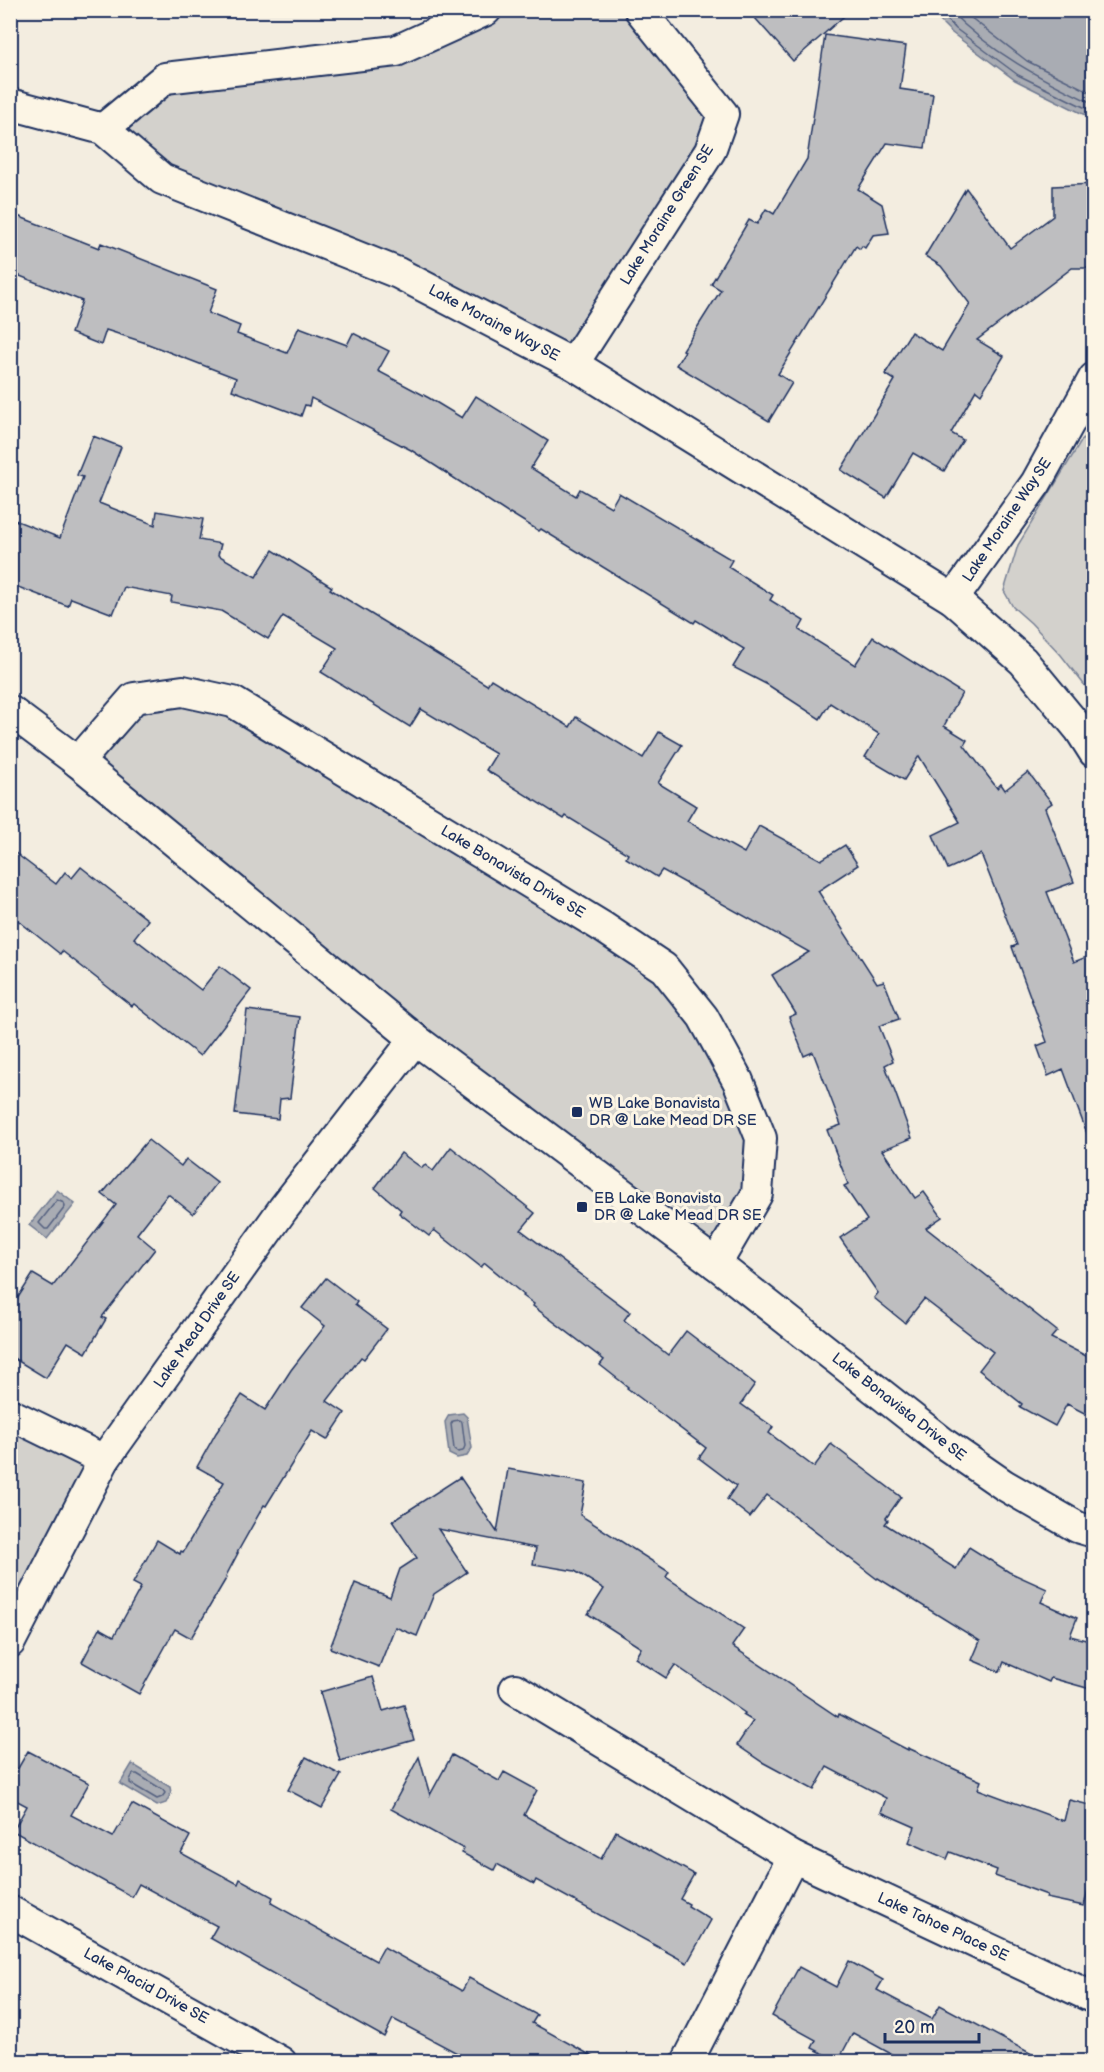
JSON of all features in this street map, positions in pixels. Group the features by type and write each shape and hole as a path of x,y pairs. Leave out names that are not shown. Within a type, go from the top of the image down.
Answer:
{"street":[{"path":"103,129 165,78 396,51 486,10"},
{"name":"Lake Moraine Green SE","path":"573,364 710,151 723,114 640,10"},
{"name":"Lake Moraine Way SE","path":"10,104 103,129 162,179 398,273 573,364 953,599 1023,660 1080,730 1094,752"},
{"name":"Lake Moraine Way SE","path":"953,599 1036,483 1094,378"},
{"name":"Lake Bonavista Drive SE","path":"78,762 134,698 183,692 233,702 601,926 664,968 703,1017 738,1082 760,1138 757,1194 716,1264"},
{"name":"Lake Bonavista Drive SE","path":"10,711 78,762 415,1039 716,1264 946,1445 1005,1485 1077,1527 1094,1532"},
{"name":"Lake Mead Drive SE","path":"10,1642 104,1460 283,1209 415,1039"},
{"path":"10,1414 104,1460"},
{"name":"Lake Tahoe Place SE","path":"515,1689 793,1857 1094,1998"},
{"path":"687,2061 793,1857"},
{"name":"Lake Placid Drive SE","path":"10,1911 281,2061"}],"shaded area":[{"path":"486,10 640,11 723,114 573,364 162,179 103,129 165,78 396,51"},
{"path":"1093,422 1093,696 1061,655 1013,607 1004,591 1018,545"},
{"path":"134,698 233,702 664,968 761,1138 716,1264 78,762"},
{"path":"11,1414 104,1460 11,1642"}],"water":[{"path":"930,11 1093,11 1093,119 1015,80 952,33"},
{"path":"57,1190 75,1204 47,1239 29,1225"},
{"path":"463,1413 467,1417 472,1448 467,1456 457,1458 449,1454 445,1422 449,1415"},
{"path":"132,1764 170,1787 171,1793 166,1803 157,1806 120,1784"}],"building":[{"path":"748,10 851,10 793,61"},
{"path":"825,35 906,46 900,89 933,94 925,148 887,143 858,189 882,204 889,233 873,235 865,248 862,246 860,249 856,246 778,374 792,383 769,421 676,365 721,290 711,284 749,220 757,224 766,209 774,214 807,159"},
{"path":"1094,184 1094,268 1072,268 977,340 1004,356 981,394 976,390 951,433 963,440 944,471 913,453 886,498 841,470 895,380 885,374 911,332 942,351 970,304 941,266 925,256 966,188 1010,248 1053,216 1053,186"},
{"path":"10,213 99,248 101,243 217,289 208,313 240,326 237,334 287,353 299,327 347,345 353,333 389,351 378,371 462,418 476,396 548,441 531,468 576,496 580,489 611,507 619,493 732,560 728,567 773,595 770,600 804,621 799,630 855,665 873,637 962,693 944,726 967,740 964,745 997,788 1001,784 1005,790 1028,772 1052,803 1045,808 1074,882 1047,892 1074,962 1094,954 1094,1144 1091,1144 1063,1069 1048,1076 1037,1046 1047,1042 1012,947 1017,945 981,854 948,869 933,835 960,822 919,756 904,780 865,757 879,734 830,703 820,719 768,685 733,667 744,649 696,620 694,623 541,529 539,531 509,514 411,450 311,398 309,406 305,405 301,416 232,390 236,378 143,342 106,330 101,345 71,333 82,301 10,272"},
{"path":"93,436 121,447 99,503 155,525 157,511 203,519 199,540 221,544 218,555 256,577 273,550 332,587 330,589 487,685 491,679 570,727 576,717 643,758 659,732 682,745 658,783 696,806 687,821 744,853 759,826 821,860 845,845 858,865 818,891 877,983 884,981 899,1019 879,1026 893,1061 885,1065 912,1138 882,1150 915,1198 924,1192 942,1217 926,1228 1057,1331 1051,1338 1094,1360 1094,1418 1067,1404 1055,1426 1020,1407 1022,1404 979,1370 993,1352 924,1299 905,1323 874,1298 878,1293 840,1238 867,1220 844,1186 848,1184 827,1130 841,1125 813,1052 804,1056 789,1017 796,1014 772,975 809,952 662,870 657,877 626,858 628,854 566,816 564,819 486,770 496,754 421,709 410,727 321,672 337,648 283,616 268,639 221,611 171,602 172,596 124,587 113,614 71,598 68,606 10,584 10,518 60,538 83,477 77,475"},
{"path":"10,849 56,884 65,872 72,878 81,867 148,920 134,938 201,990 220,966 251,990 200,1056 134,1004 132,1006 62,951 60,954 10,914"},
{"path":"247,1010 300,1017 290,1098 280,1099 278,1119 235,1114"},
{"path":"148,1140 181,1166 186,1159 217,1183 193,1214 168,1194 137,1234 155,1249 102,1317 106,1319 86,1353 68,1342 46,1378 10,1356 10,1310 33,1274 53,1286 116,1205 102,1194"},
{"path":"451,1147 535,1213 521,1230 630,1312 624,1320 668,1355 686,1331 755,1384 741,1404 773,1427 769,1433 814,1467 831,1444 901,1497 886,1518 888,1520 885,1524 956,1569 969,1547 1009,1572 1047,1589 1041,1602 1077,1618 1070,1636 1094,1642 1094,1690 1051,1678 1049,1682 1004,1662 1000,1672 972,1660 980,1641 877,1579 767,1495 750,1517 727,1499 736,1486 699,1458 706,1448 627,1388 600,1365 604,1360 533,1306 534,1304 524,1295 485,1263 481,1267 434,1230 429,1236 399,1213 401,1210 375,1188 401,1153 422,1168 425,1165 433,1171"},
{"path":"326,1278 357,1302 355,1305 387,1329 364,1359 361,1357 327,1401 345,1413 327,1440 312,1431 266,1506 264,1505 237,1553 227,1577 191,1638 175,1629 139,1694 82,1662 100,1628 114,1636 141,1587 133,1583 157,1540 180,1554 181,1551 183,1552 224,1482 197,1467 216,1433 242,1395 265,1410 291,1370 325,1326 302,1308"},
{"path":"508,1469 586,1483 580,1515 669,1572 666,1577 744,1629 732,1646 838,1717 839,1714 908,1750 908,1748 981,1781 978,1789 1064,1821 1069,1800 1094,1806 1094,1892 1088,1890 1084,1906 1046,1898 1047,1895 995,1876 997,1870 950,1852 947,1859 909,1842 915,1827 881,1812 886,1798 827,1767 814,1790 762,1762 737,1745 753,1721 743,1715 745,1713 675,1665 666,1678 635,1658 641,1648 588,1614 604,1589 575,1571 533,1564 536,1548 438,1529 467,1572 434,1594 417,1636 395,1627 379,1667 330,1648 355,1583 390,1597 400,1569 417,1558 392,1521 460,1477 497,1532"},
{"path":"373,1677 383,1711 404,1705 414,1740 340,1761 320,1692"},
{"path":"28,1751 89,1783 71,1815 113,1837 132,1804 190,1836 181,1853 238,1884 240,1879 273,1897 271,1903 376,1961 384,1947 462,1991 469,1978 537,2015 532,2023 601,2061 472,2061 393,2019 384,2037 210,1938 217,1926 139,1884 132,1897 13,1831 27,1806 10,1797 10,1782"},
{"path":"452,1755 499,1781 504,1772 537,1790 524,1815 601,1859 616,1831 694,1874 680,1899 711,1920 687,1963 536,1880 534,1884 497,1864 494,1870 462,1853 464,1849 391,1809 419,1757 430,1795"},
{"path":"306,1757 341,1775 322,1808 288,1790"},
{"path":"849,1961 883,1980 877,1990 932,2019 940,2005 1045,2061 904,2061 853,2033 838,2061 812,2048 816,2040 772,2016 799,1967 836,1987"}],"place":[{"name":"WB Lake Bonavista DR @ Lake Mead DR SE","path":"577,1112"},
{"name":"EB Lake Bonavista DR @ Lake Mead DR SE","path":"582,1207"}]}
